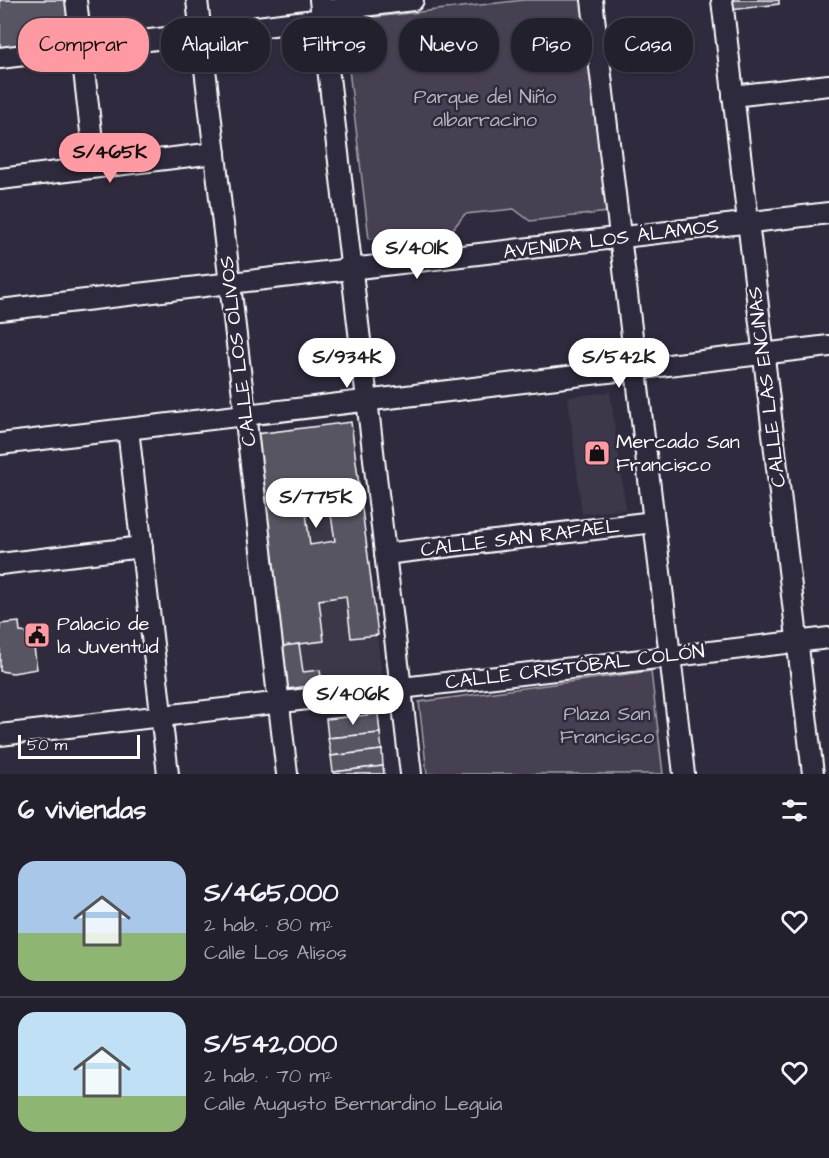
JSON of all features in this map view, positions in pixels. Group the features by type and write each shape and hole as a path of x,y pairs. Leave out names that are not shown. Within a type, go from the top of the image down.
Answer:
{"street":[{"path":"76,0 78,18"},
{"name":"CALLE LOS OLIVOS","path":"197,0 199,18"},
{"path":"270,21 322,10 413,0"},
{"path":"592,0 684,774"},
{"name":"CALLE LAS ENCINAS","path":"722,0 813,774"},
{"path":"322,10 411,774"},
{"path":"0,58 18,56"},
{"path":"84,72 95,167"},
{"name":"CALLE LOS OLIVOS","path":"205,72 287,774"},
{"path":"733,96 829,85"},
{"path":"0,179 215,153"},
{"name":"AVENIDA LOS ÁLAMOS","path":"0,310 829,213"},
{"path":"0,444 829,346"},
{"path":"128,429 168,774"},
{"name":"CALLE SAN RAFAEL","path":"385,554 654,522"},
{"path":"0,564 142,547"},
{"name":"CALLE CRISTÓBAL COLÓN","path":"0,735 829,638"}],"shaded area":[{"name":"Mercado San Francisco","path":"610,392 626,509 582,514 568,397"},
{"path":"351,422 382,677 288,689 256,434"}],"green space":[{"name":"Parque del Niño albarracino","path":"524,0 587,0 589,18 511,18 511,72 592,72 592,50 608,212 530,221 514,209 465,214 452,230 369,239 349,72 387,72 387,18 366,18"},
{"name":"Plaza San Francisco","path":"651,671 663,774 427,774 419,702"}],"building":[{"path":"0,0 68,0 71,18 18,18 18,49 0,51"},
{"path":"730,0 779,0 779,4 731,10"},
{"path":"351,422 378,635 351,638 346,596 319,600 324,641 283,646 256,434","holes":["329,502 335,541 310,545 305,505"]},
{"path":"19,622 20,632 32,633 37,669 13,673 0,671 0,624"},
{"path":"299,644 303,672 320,670 322,684 288,689 283,646"},
{"path":"378,714 380,733 328,738 326,719"},
{"path":"380,733 382,750 331,756 328,738"},
{"path":"382,750 383,766 333,772 331,756"},
{"path":"383,766 384,774 334,774 333,772"}],"place":[{"name":"Mercado San Francisco","path":"597,453"},
{"name":"Palacio de la Juventud","path":"37,635"}]}
